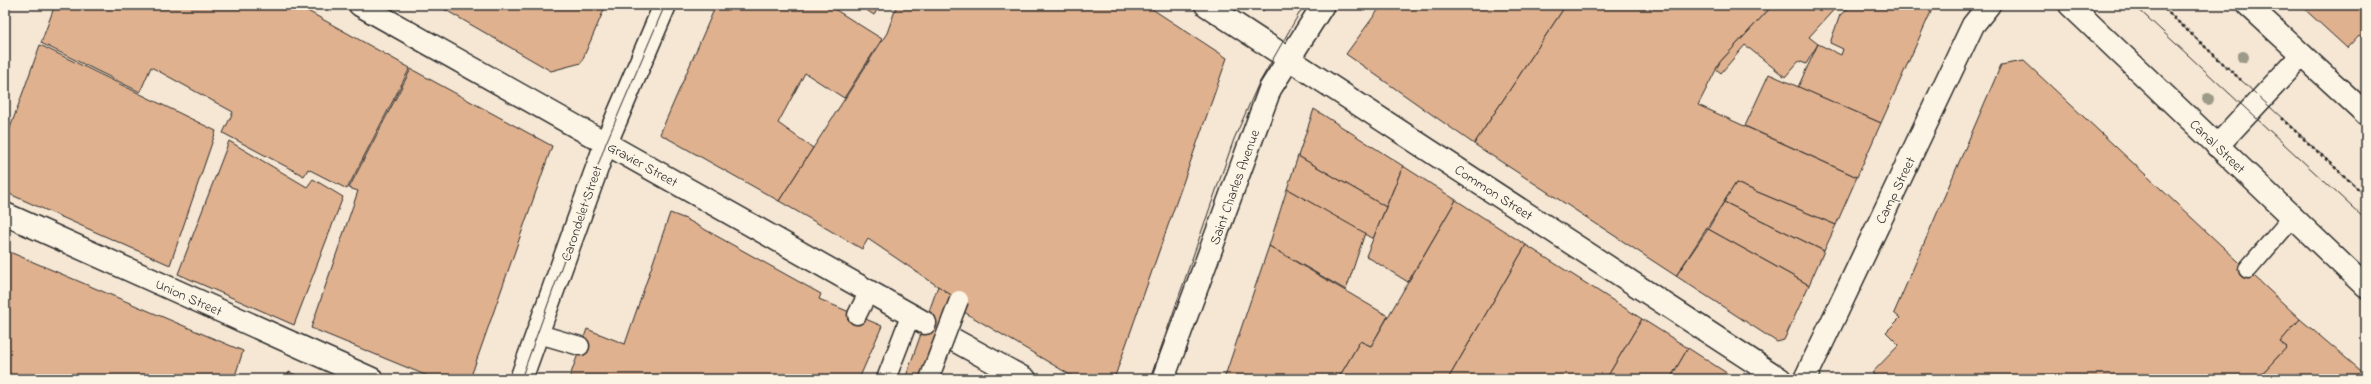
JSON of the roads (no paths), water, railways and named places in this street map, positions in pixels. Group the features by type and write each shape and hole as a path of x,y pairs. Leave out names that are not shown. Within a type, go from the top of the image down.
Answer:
{"street":[{"name":"Gravier Street","path":"360,5 1025,379"},
{"name":"Carondelet Street","path":"522,379 606,143 665,5"},
{"name":"Common Street","path":"1206,5 1780,379"},
{"name":"Saint Charles Avenue","path":"1163,379 1270,89 1288,58 1324,5"},
{"name":"Camp Street","path":"1805,379 1973,25 1990,5"},
{"name":"Canal Street","path":"2070,5 2366,287"},
{"path":"2248,5 2366,114"},
{"path":"2217,146 2302,55"},
{"name":"Union Street","path":"5,214 372,379"}],"lane":[{"path":"2248,269 2293,218"},
{"path":"857,315 869,291"},
{"path":"929,379 959,300"},
{"path":"886,379 933,327"},
{"path":"923,379 933,327"},
{"path":"538,334 580,346"}],"tram line":[{"path":"521,379 606,143 665,5"},
{"path":"1150,379 1234,139 1258,85 1304,5"},
{"path":"2134,5 2366,220"},
{"path":"2160,5 2366,196"}]}
